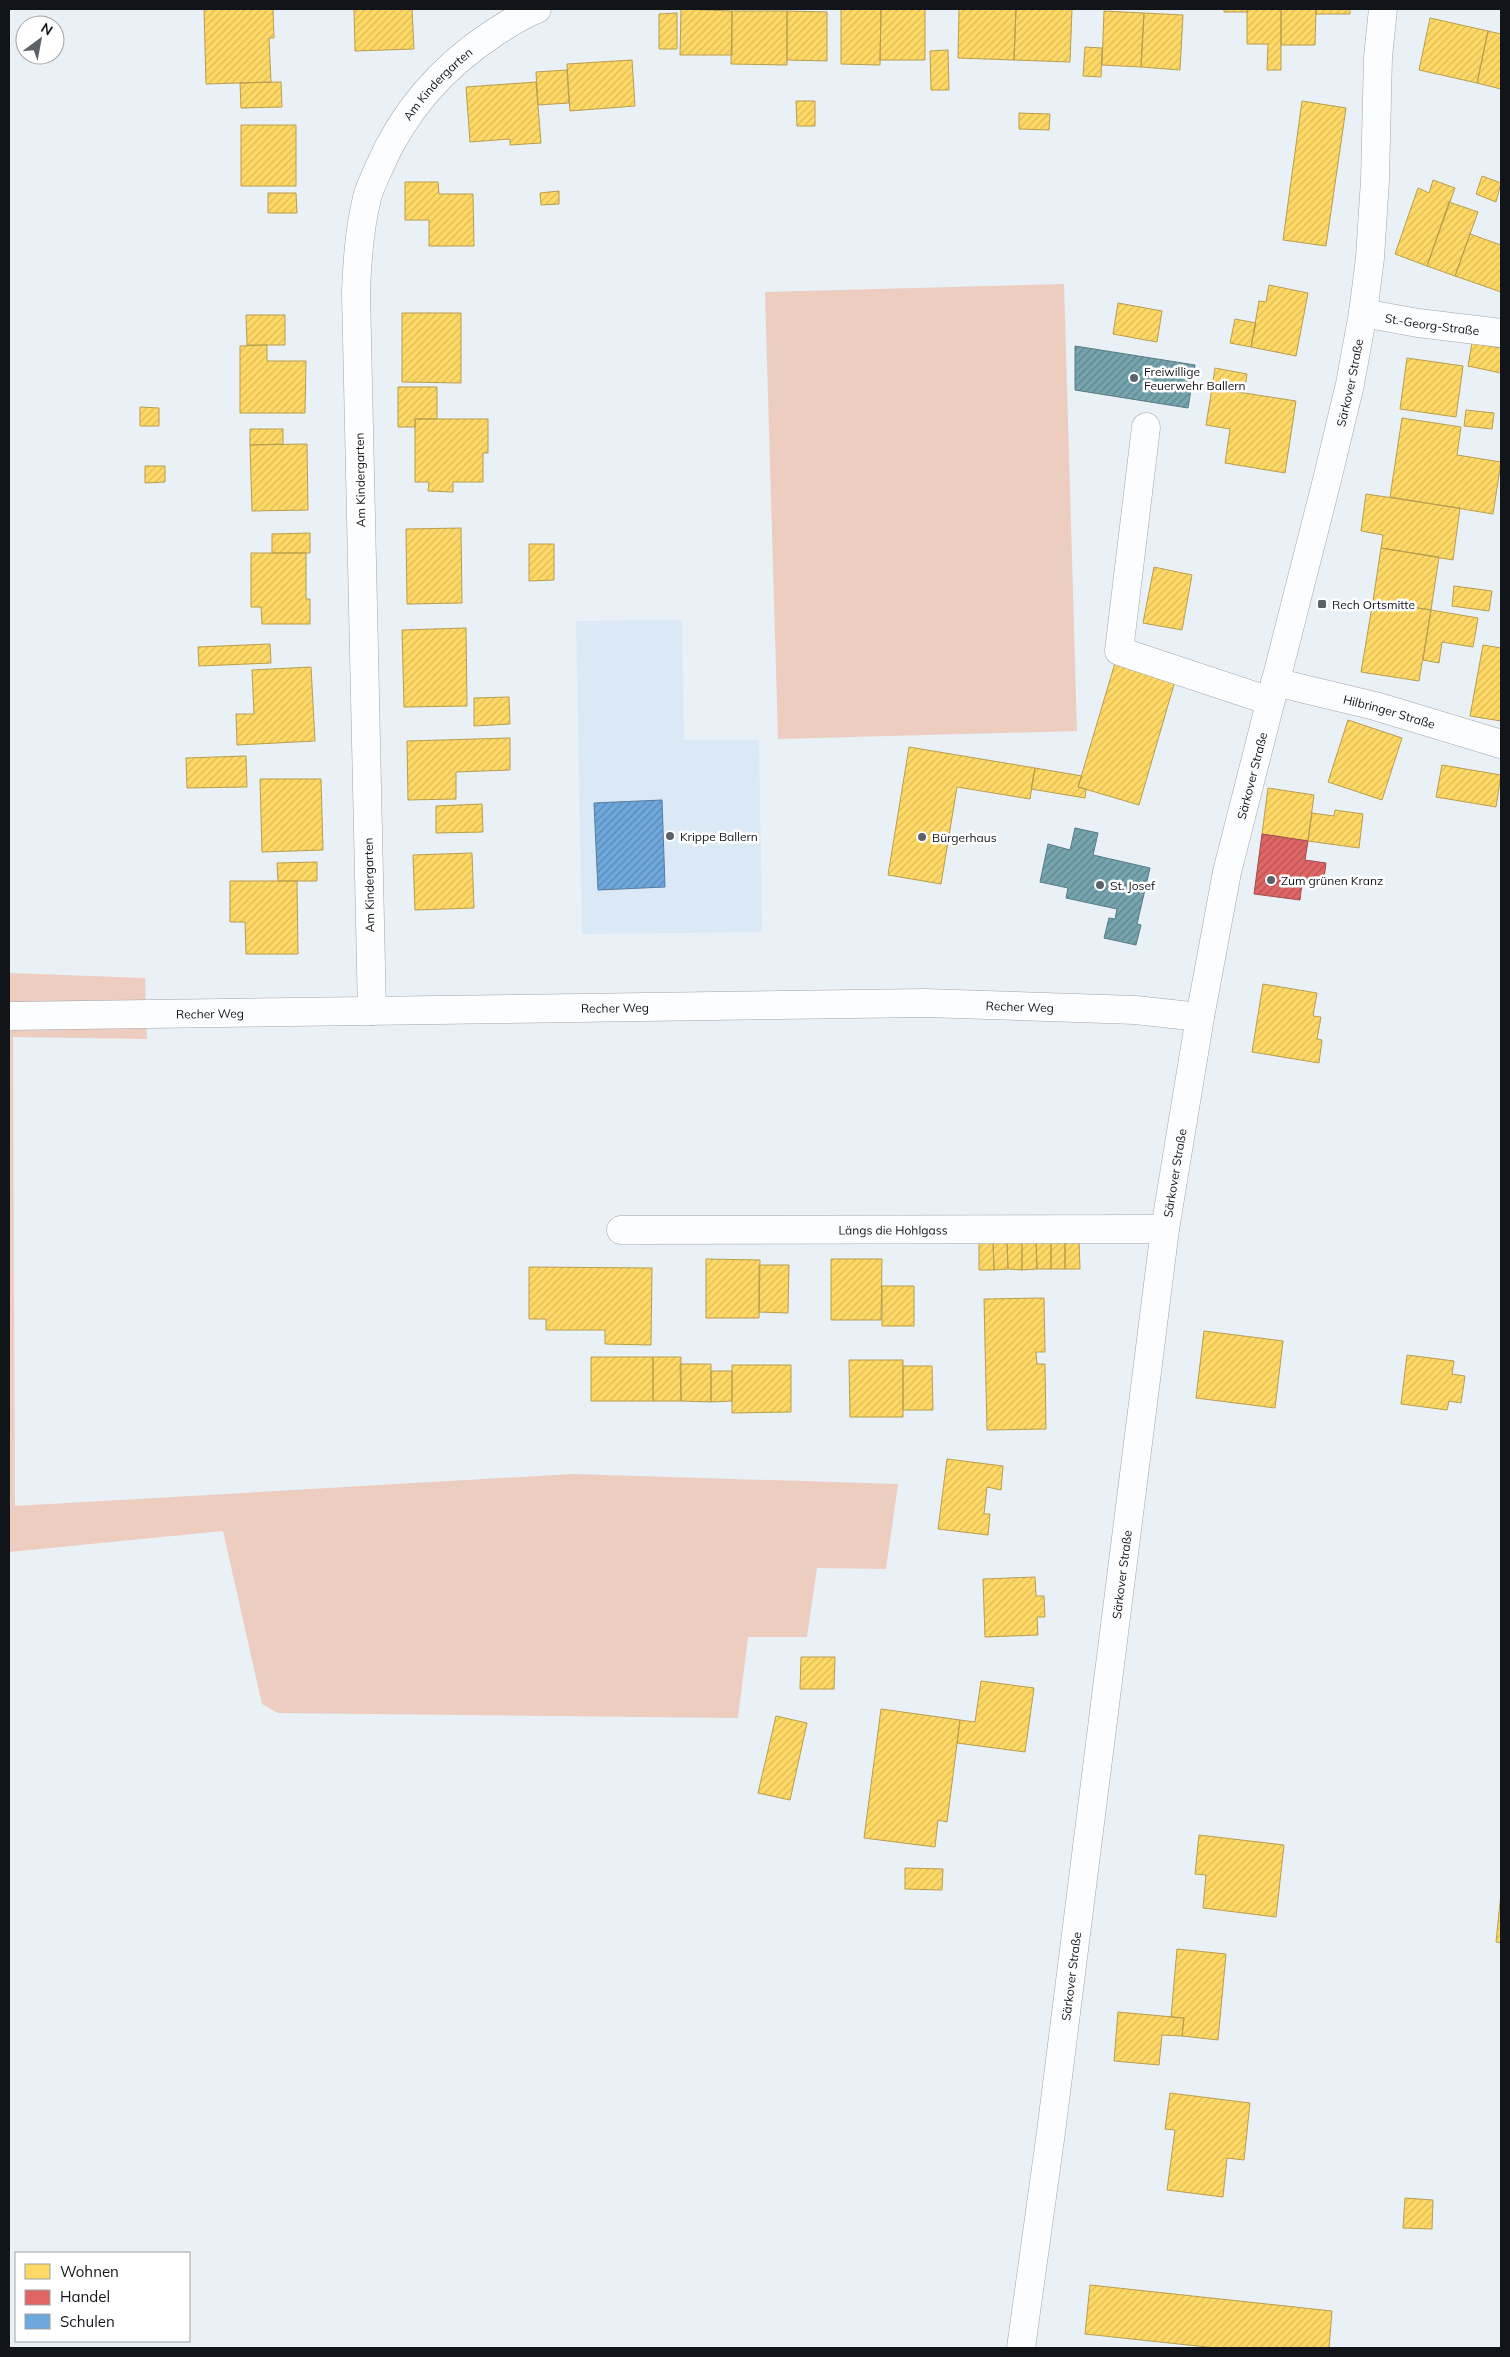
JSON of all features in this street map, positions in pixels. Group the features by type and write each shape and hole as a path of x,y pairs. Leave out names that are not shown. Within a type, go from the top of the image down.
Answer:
{"street":[{"name":"Särkover Straße","path":"1021,2348 1051,2132 1165,1229 1200,1017 1227,872 1330,470 1350,384 1363,313 1373,219 1378,56 1383,9"},
{"name":"Am Kindergarten","path":"372,1011 356,293 358,240 367,196 387,148 410,112 438,78 471,48 527,10"},
{"name":"St.-Georg-Straße","path":"1363,313 1418,323 1501,333"},
{"name":"Hilbringer Straße","path":"1146,427 1119,651 1272,691 1384,709 1501,744"},
{"name":"Recher Weg","path":"20,1016 925,1003 1135,1010 1200,1017"},
{"name":"Längs die Hohlgass","path":"621,1230 1165,1229"}],"shaded area":[{"path":"1064,284 1077,731 778,739 765,292"},
{"name":"Krippe Ballern","path":"682,620 684,740 759,740 762,932 582,934 576,621"},
{"path":"9,973 145,978 147,1039 13,1037 15,1506 573,1474 898,1484 886,1569 817,1568 807,1637 748,1637 738,1718 278,1713 262,1704 223,1531 9,1552"}],"building: Wohnen":[{"path":"204,9 273,9 274,38 269,38 271,82 206,84"},
{"path":"354,9 412,9 414,49 355,51"},
{"path":"681,9 732,11 732,55 680,55"},
{"path":"841,9 881,9 880,65 841,64"},
{"path":"881,9 925,9 925,60 880,60"},
{"path":"959,9 1016,9 1014,60 958,58"},
{"path":"1016,9 1072,9 1070,62 1014,60"},
{"path":"1224,9 1247,9 1247,12 1224,12"},
{"path":"1247,9 1281,9 1281,70 1267,70 1268,44 1247,44"},
{"path":"1281,9 1316,9 1315,45 1281,45"},
{"path":"1316,9 1350,9 1350,14 1316,14"},
{"path":"732,11 787,11 787,65 731,64"},
{"path":"787,11 827,12 827,61 787,60"},
{"path":"1104,11 1144,13 1141,67 1102,65"},
{"path":"677,13 677,49 659,49 659,14"},
{"path":"1144,13 1183,15 1180,70 1141,67"},
{"path":"1430,18 1488,31 1477,83 1419,70"},
{"path":"1488,31 1501,34 1501,89 1477,83"},
{"path":"1085,47 1102,48 1101,77 1083,76"},
{"path":"948,50 949,90 931,90 930,51"},
{"path":"632,60 635,106 570,111 567,64"},
{"path":"567,70 569,103 538,105 536,72"},
{"path":"281,82 282,107 241,108 240,83"},
{"path":"536,82 541,143 510,145 510,139 470,142 466,87"},
{"path":"796,101 815,101 815,126 797,126"},
{"path":"1302,101 1346,108 1326,246 1283,240"},
{"path":"1019,113 1050,114 1049,130 1019,129"},
{"path":"241,125 296,125 296,186 241,186"},
{"path":"1482,176 1501,183 1496,202 1476,194"},
{"path":"1433,180 1455,188 1427,266 1395,254 1418,188 1429,193"},
{"path":"405,182 438,182 439,194 473,194 474,246 429,246 429,220 405,220"},
{"path":"559,191 559,204 541,205 540,193"},
{"path":"268,193 296,193 297,213 268,213"},
{"path":"1449,202 1478,212 1455,276 1427,266"},
{"path":"1470,234 1501,245 1501,292 1455,276"},
{"path":"1269,285 1308,293 1296,356 1251,347 1259,301 1266,302"},
{"path":"1118,303 1162,311 1157,342 1113,334"},
{"path":"402,313 461,313 461,383 402,382"},
{"path":"246,315 285,315 285,345 247,345"},
{"path":"1235,319 1256,323 1251,347 1230,343"},
{"path":"1472,343 1501,348 1501,373 1468,366"},
{"path":"267,345 267,361 306,361 305,413 240,413 240,346"},
{"path":"1407,358 1463,366 1456,417 1400,409"},
{"path":"1215,368 1247,374 1244,393 1212,388"},
{"path":"398,387 437,387 437,419 415,419 415,427 398,427"},
{"path":"1212,388 1296,401 1285,473 1225,463 1230,429 1206,425"},
{"path":"140,407 159,408 159,426 140,426"},
{"path":"1466,410 1494,413 1492,429 1464,426"},
{"path":"1402,418 1461,427 1457,455 1501,462 1493,514 1390,497"},
{"path":"415,419 488,419 488,453 483,453 483,482 453,482 453,492 428,491 429,482 415,482"},
{"path":"250,429 283,429 283,444 250,445"},
{"path":"307,444 308,510 252,511 250,445"},
{"path":"145,466 165,466 165,482 145,483"},
{"path":"1366,494 1460,508 1453,560 1381,548 1383,535 1361,531"},
{"path":"461,528 462,603 407,604 406,529"},
{"path":"310,533 310,553 272,553 272,534"},
{"path":"529,544 554,544 554,580 529,581"},
{"path":"1381,548 1439,557 1431,610 1373,601"},
{"path":"251,553 306,553 306,599 310,599 310,624 262,624 261,607 251,607"},
{"path":"1154,567 1192,575 1182,630 1143,623"},
{"path":"1454,586 1492,591 1489,611 1452,606"},
{"path":"1373,601 1431,610 1419,681 1361,672"},
{"path":"1431,610 1478,618 1473,647 1442,642 1439,663 1423,660"},
{"path":"466,628 467,706 404,707 402,630"},
{"path":"270,644 271,663 199,666 198,647"},
{"path":"1483,645 1501,648 1501,721 1470,716"},
{"path":"1115,663 1175,681 1139,805 1078,787"},
{"path":"311,667 315,741 237,745 236,714 254,714 252,670"},
{"path":"509,697 510,724 474,726 474,698"},
{"path":"1348,720 1402,738 1382,800 1328,782"},
{"path":"510,738 510,770 456,772 456,799 408,800 407,741"},
{"name":"Bürgerhaus","path":"909,747 1035,768 1030,799 957,787 941,884 888,875"},
{"path":"246,756 247,787 187,788 186,758"},
{"path":"1442,765 1501,775 1496,807 1436,797"},
{"path":"1035,768 1082,776 1078,787 1086,789 1085,798 1031,789"},
{"path":"260,779 321,779 323,850 262,852"},
{"path":"1268,788 1314,795 1308,841 1262,834"},
{"path":"482,804 483,832 436,833 436,806"},
{"path":"1335,810 1363,814 1359,848 1308,841 1312,813 1334,816"},
{"path":"472,853 474,908 415,910 413,855"},
{"path":"317,862 317,881 278,881 277,863"},
{"path":"230,881 297,881 298,954 246,954 245,922 230,922"},
{"path":"1263,984 1317,993 1313,1016 1321,1017 1317,1039 1322,1040 1319,1063 1252,1052"},
{"path":"1065,1239 1065,1269 1051,1269 1051,1240"},
{"path":"1065,1239 1079,1240 1080,1269 1065,1269"},
{"path":"993,1240 994,1270 979,1270 979,1241"},
{"path":"993,1240 1007,1240 1008,1269 994,1270"},
{"path":"1007,1240 1022,1240 1022,1270 1008,1269"},
{"path":"1022,1240 1036,1240 1037,1269 1022,1270"},
{"path":"1036,1240 1051,1240 1051,1269 1037,1269"},
{"path":"706,1259 760,1260 759,1318 706,1318"},
{"path":"831,1259 882,1259 881,1320 831,1320"},
{"path":"759,1265 789,1265 788,1313 759,1312"},
{"path":"529,1267 652,1268 651,1345 605,1344 605,1330 546,1330 546,1319 529,1319"},
{"path":"882,1286 914,1286 914,1326 882,1326"},
{"path":"1044,1298 1045,1352 1036,1352 1037,1364 1045,1364 1046,1429 987,1430 984,1299"},
{"path":"1204,1331 1283,1341 1275,1408 1196,1398"},
{"path":"1407,1355 1454,1361 1452,1374 1465,1376 1461,1403 1449,1401 1447,1410 1401,1404"},
{"path":"591,1357 653,1357 653,1401 591,1401"},
{"path":"653,1357 681,1357 681,1401 653,1401"},
{"path":"849,1360 903,1360 903,1417 850,1417"},
{"path":"680,1364 711,1364 711,1402 681,1401"},
{"path":"732,1365 791,1365 791,1412 732,1413"},
{"path":"903,1366 932,1366 933,1410 903,1410"},
{"path":"711,1371 732,1371 732,1401 711,1402"},
{"path":"947,1459 1003,1466 1001,1490 987,1487 984,1514 990,1514 988,1535 938,1529"},
{"path":"1035,1577 1036,1596 1044,1596 1045,1617 1037,1617 1038,1635 985,1637 983,1579"},
{"path":"801,1657 835,1657 834,1689 800,1689"},
{"path":"981,1681 1034,1688 1025,1752 957,1743 960,1720 975,1722"},
{"path":"881,1709 960,1720 947,1822 938,1820 935,1847 864,1838"},
{"path":"776,1716 807,1723 790,1800 758,1793"},
{"path":"1199,1835 1284,1845 1276,1917 1203,1908 1206,1875 1195,1874"},
{"path":"905,1868 943,1869 942,1890 905,1889"},
{"path":"1501,1893 1501,1943 1496,1942"},
{"path":"1177,1949 1226,1954 1218,2040 1182,2036 1184,2018 1171,2017"},
{"path":"1118,2012 1184,2018 1182,2036 1162,2035 1159,2065 1114,2061"},
{"path":"1170,2093 1250,2103 1244,2160 1227,2158 1223,2197 1167,2190 1175,2130 1165,2129"},
{"path":"1405,2198 1433,2200 1432,2229 1403,2228"},
{"path":"1090,2285 1332,2311 1329,2348 1216,2348 1085,2334"}],"building: Handel":[{"path":"1262,834 1308,841 1305,860 1326,863 1323,886 1302,883 1300,900 1254,894"}],"building: Schulen":[{"path":"662,800 665,887 598,890 594,803"}],"building: Öffentlich":[{"name":"Freiwillige Feuerwehr Ballern","path":"1075,346 1195,365 1188,408 1075,390"},
{"name":"St. Josef","path":"1075,828 1098,833 1093,855 1150,868 1137,924 1141,925 1136,945 1104,938 1109,918 1115,919 1117,909 1066,898 1068,888 1040,882 1048,844 1070,850"}],"place":[{"name":"Freiwillige Feuerwehr Ballern","path":"1134,378"},
{"name":"Rech Ortsmitte","path":"1322,604"},
{"name":"Krippe Ballern","path":"670,836"},
{"name":"Bürgerhaus","path":"922,837"},
{"name":"Zum grünen Kranz","path":"1271,880"},
{"name":"St. Josef","path":"1100,885"}]}
